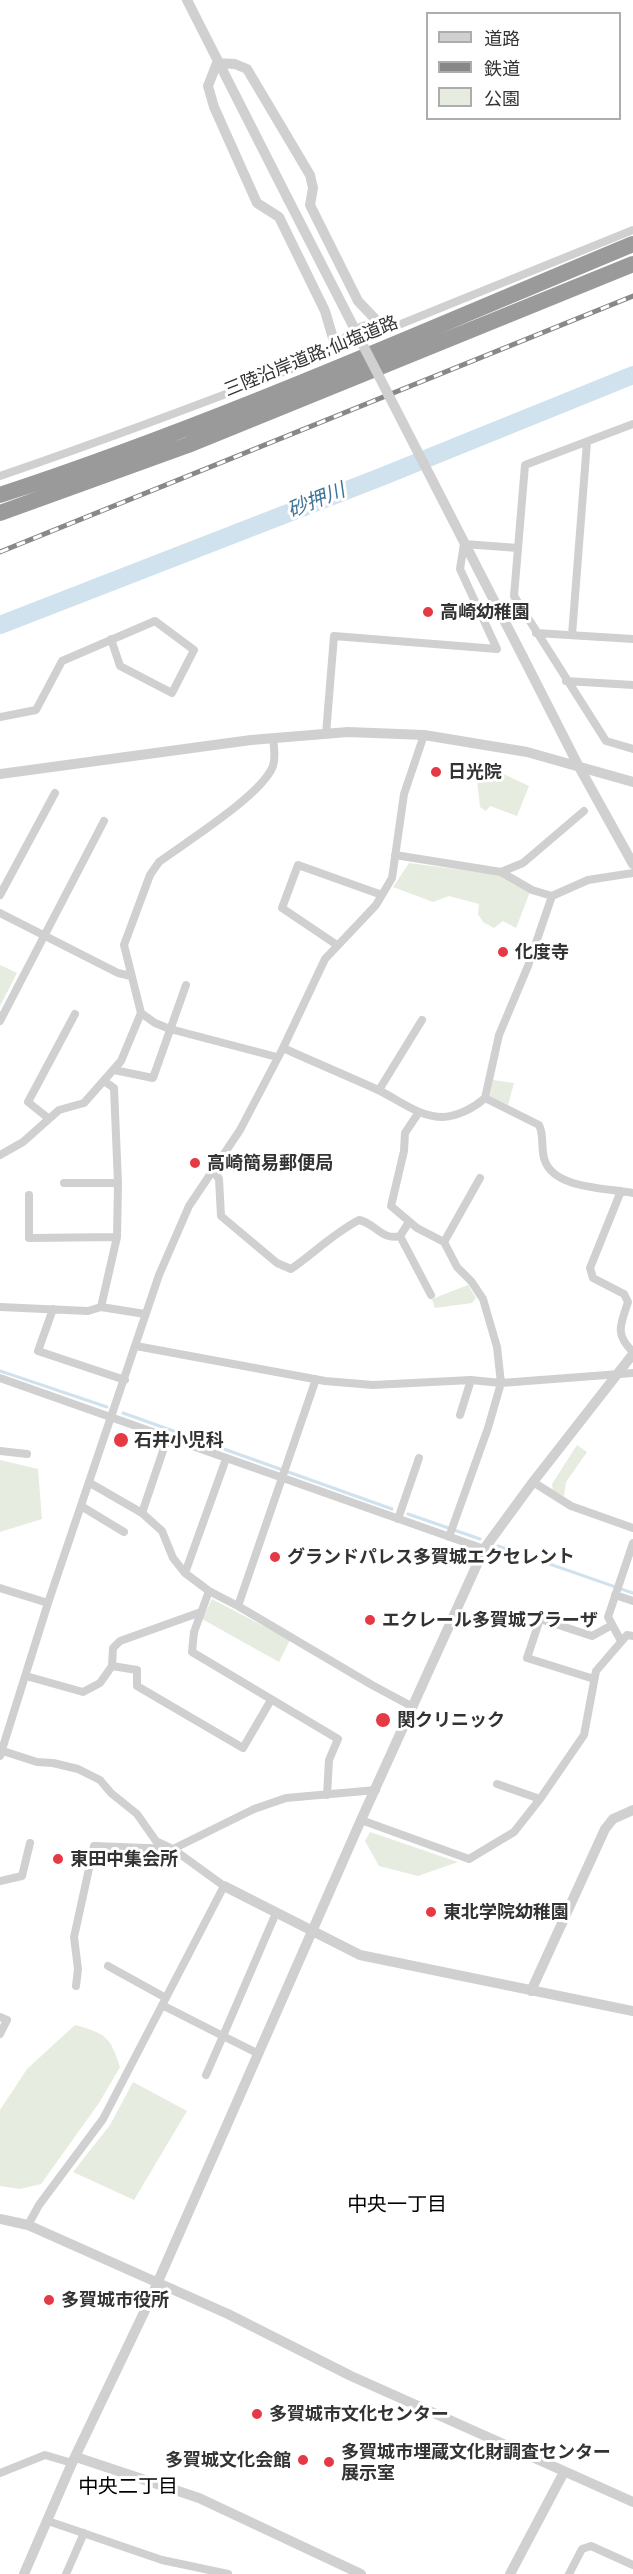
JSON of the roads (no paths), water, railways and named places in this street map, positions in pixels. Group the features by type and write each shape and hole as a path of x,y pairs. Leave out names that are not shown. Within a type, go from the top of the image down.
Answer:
{"highway":[{"name":"三陸沿岸道路;仙塩道路","path":"0,495 86,467 181,431 633,244"},
{"name":"三陸沿岸道路;仙塩道路","path":"0,513 188,445 633,264"}],"street":[{"path":"188,0 217,63 578,765 633,864"},
{"path":"217,63 235,64 247,69 310,175 313,188 310,205 358,301 378,322"},
{"path":"217,63 208,86 214,107 257,203 279,217 325,311 335,345"},
{"path":"0,476 142,426 316,359 354,329 378,322 396,326 633,230"},
{"path":"633,424 525,465 514,596 606,741 633,749"},
{"path":"572,635 587,442"},
{"path":"326,734 334,636 497,649 460,569 464,544 518,548"},
{"path":"0,717 36,710 62,660 111,639 155,621 194,651 172,693 120,666 111,639"},
{"path":"537,633 633,639"},
{"path":"566,681 633,685"},
{"path":"0,774 273,738 348,732 424,735 527,752 633,782"},
{"path":"424,735 404,794 392,878 376,905 324,959 283,1048 240,1130 189,1206 159,1275 0,1752 37,1762 54,1762 78,1769 100,1780 111,1793 137,1814 156,1841 173,1849 224,1886 360,1955 633,2011"},
{"path":"0,1155 23,1142 59,1110 84,1103 121,1060 141,1013 124,945 150,875 159,862 244,798 266,778 275,757 273,738"},
{"path":"0,895 55,794"},
{"path":"501,872 523,863 584,812"},
{"path":"0,1020 104,820"},
{"path":"395,855 501,872 532,890 552,896 588,880 633,873"},
{"path":"337,945 282,908 298,864 382,895"},
{"path":"283,1048 379,1090 418,1112 444,1117 458,1114 485,1098 500,1035 528,966 552,896"},
{"path":"0,913 118,973 131,976"},
{"path":"114,1070 153,1078 186,985"},
{"path":"141,1013 155,1023 170,1029 277,1057"},
{"path":"48,1118 28,1102 75,1014"},
{"path":"379,1090 422,1020"},
{"path":"102,1307 117,1237 118,1183 114,1088 104,1081"},
{"path":"485,1098 539,1125 543,1132 542,1154 549,1170 555,1176 565,1181 633,1193"},
{"path":"418,1112 405,1133 404,1151 390,1206 409,1222 444,1242 457,1267 471,1281 483,1299 497,1347 501,1383 489,1428 449,1535"},
{"path":"213,1171 219,1179 221,1216 277,1263 291,1269 322,1247 337,1231 358,1220 366,1221 383,1235 392,1238 400,1236 409,1222"},
{"path":"444,1242 480,1178"},
{"path":"64,1183 118,1183"},
{"path":"24,2574 74,2460 158,2283 361,1820 484,1550 533,1482 633,1353 623,1343 619,1328 628,1302 624,1294 593,1278 590,1268 621,1191"},
{"path":"28,1194 29,1238 117,1237"},
{"path":"400,1236 431,1295"},
{"path":"0,1307 88,1311 102,1307 145,1314"},
{"path":"53,1309 38,1351 125,1380"},
{"path":"136,1346 316,1379 374,1385 471,1380 501,1383 633,1373"},
{"path":"0,1378 226,1459 283,1473 398,1519 449,1535 484,1550"},
{"path":"238,1606 316,1379"},
{"path":"460,1415 471,1380"},
{"path":"142,1513 167,1438"},
{"path":"0,1451 27,1454"},
{"path":"398,1519 419,1458"},
{"path":"185,1573 226,1459"},
{"path":"533,1482 571,1506 633,1528"},
{"path":"90,1483 142,1513 162,1531 173,1558 185,1573 209,1591 413,1707"},
{"path":"81,1506 124,1532"},
{"path":"621,1641 608,1617 633,1543"},
{"path":"0,1588 48,1603"},
{"path":"617,1590 633,1601"},
{"path":"209,1591 194,1632 192,1652 338,1739 329,1760 327,1795"},
{"path":"26,1676 83,1692 100,1683 112,1666 113,1648 120,1641 201,1612"},
{"path":"594,1679 526,1658 540,1619 592,1636 612,1625"},
{"path":"361,1820 469,1859 514,1832 584,1735 596,1671 627,1635 633,1636"},
{"path":"112,1666 137,1670 137,1686 243,1748 271,1700"},
{"path":"497,1784 540,1799"},
{"path":"76,1986 78,1969 74,1937 94,1846 173,1849 254,1809 286,1798 376,1790"},
{"path":"531,1991 605,1829 613,1819 633,1810"},
{"path":"0,1881 22,1876 30,1844"},
{"path":"27,2225 39,2205 103,2119 224,1886"},
{"path":"206,2075 276,1913"},
{"path":"108,1966 223,2036 259,2054"},
{"path":"0,2017 7,2020 0,2034"},
{"path":"0,2219 27,2225 228,2314 351,2376 633,2502"},
{"path":"0,2473 45,2455 74,2460 200,2498 361,2574"},
{"path":"510,2574 564,2472"},
{"path":"48,2521 162,2560 228,2574"},
{"path":"66,2574 84,2533"},
{"path":"569,2574 582,2549 591,2546 633,2565"}],"waterway":[{"name":"砂押川","path":"0,625 381,477 633,375"},
{"path":"0,1371 107,1407"},
{"path":"123,1413 392,1509"},
{"path":"408,1514 480,1539"},
{"path":"498,1546 633,1593"}],"railway":[{"path":"0,552 633,296"}],"place":[{"name":"高崎幼稚園","path":"428,612"},
{"name":"日光院","path":"436,772"},
{"name":"化度寺","path":"503,952"},
{"name":"高崎簡易郵便局","path":"195,1163"},
{"name":"石井小児科","path":"121,1440"},
{"name":"グランドパレス多賀城エクセレント","path":"275,1557"},
{"name":"エクレール多賀城プラーザ","path":"370,1620"},
{"name":"関クリニック","path":"383,1720"},
{"name":"東田中集会所","path":"58,1859"},
{"name":"東北学院幼稚園","path":"431,1912"},
{"name":"多賀城市役所","path":"49,2300"},
{"name":"多賀城市文化センター","path":"257,2414"},
{"name":"多賀城文化会館","path":"303,2460"},
{"name":"多賀城市埋蔵文化財調査センター 展示室","path":"329,2462"}],"district":[{"name":"中央一丁目","path":"397,2204"},
{"name":"中央二丁目","path":"128,2486"}]}
